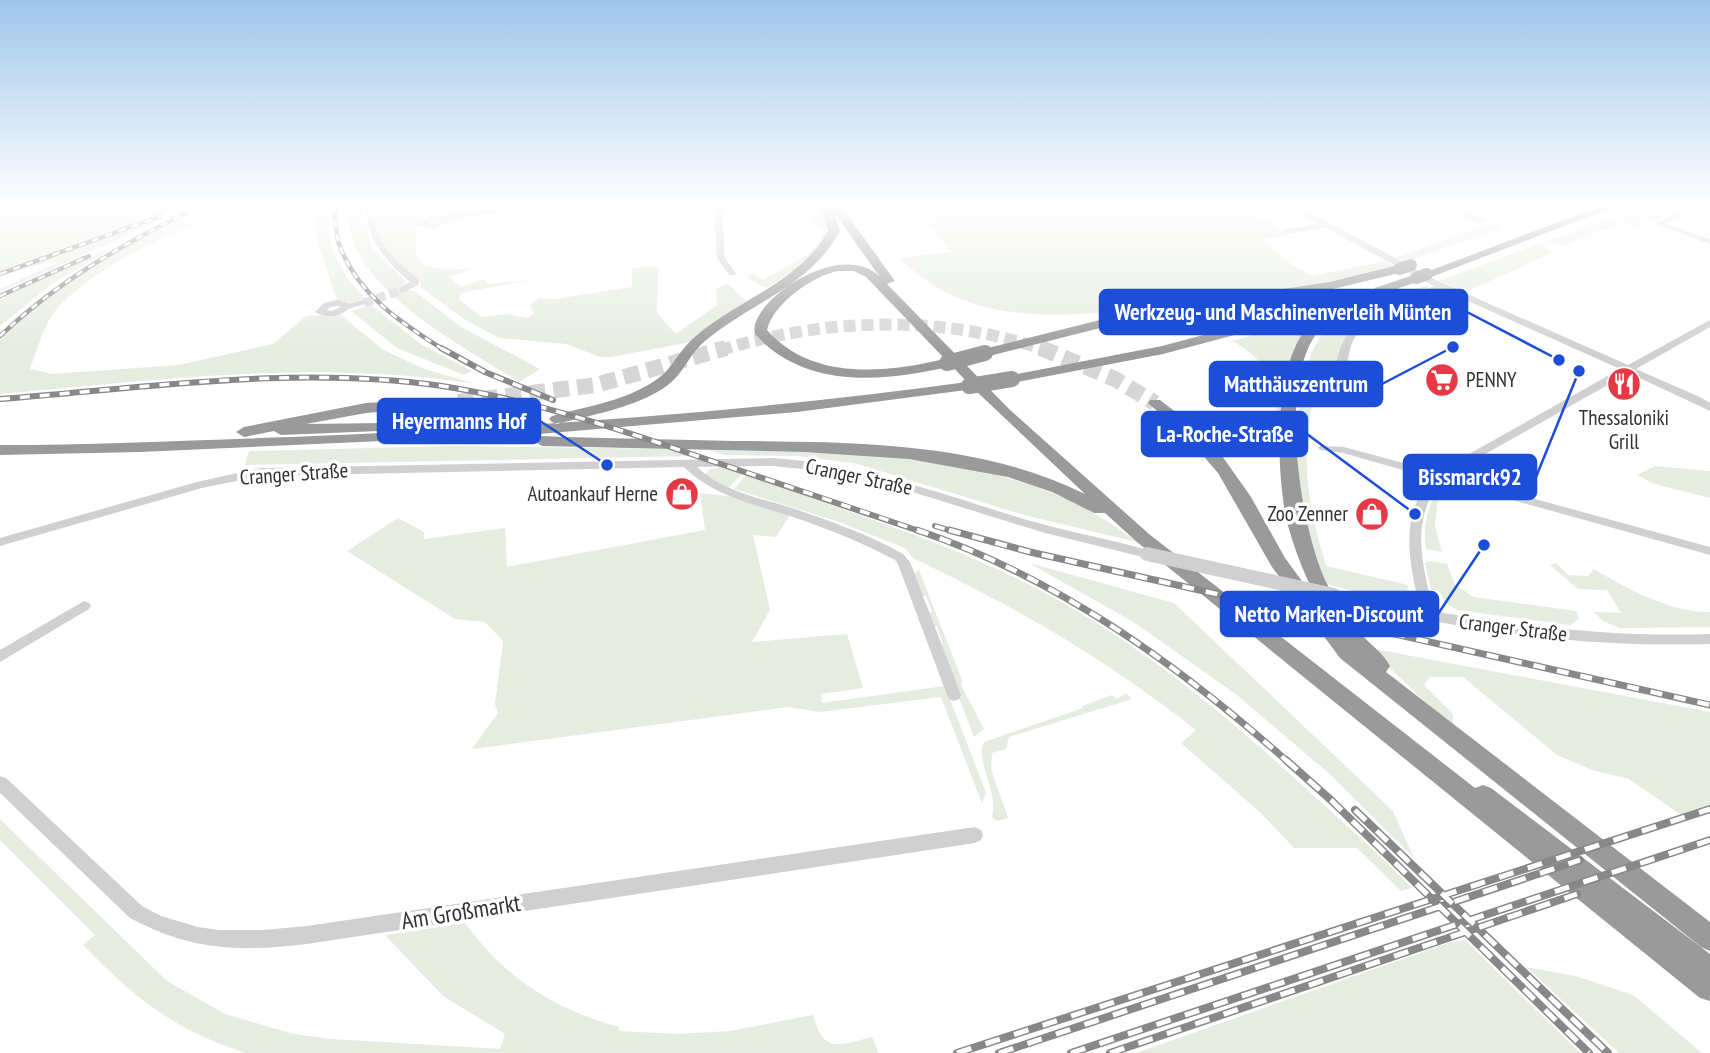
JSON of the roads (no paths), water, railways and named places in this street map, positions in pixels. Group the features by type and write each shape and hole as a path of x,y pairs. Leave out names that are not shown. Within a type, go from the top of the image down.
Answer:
{"highway":[{"path":"556,419 613,403 663,382 676,372 689,349 702,337 819,255"},
{"path":"862,255 884,287"},
{"path":"872,255 910,306 1038,435 1128,512 1407,736 1710,971"},
{"path":"1145,546 1004,412 935,345 870,274 855,268 823,271 770,309 760,322 760,331 772,345 794,359 835,372 884,374 947,363 985,353 1132,316 1412,271 1455,255"},
{"path":"0,443 556,419 969,386 1129,362 1458,255"},
{"path":"1412,271 1381,295 1320,324 1310,334 1296,360 1287,442 1289,501 1312,575 1340,620 1373,660 1452,733"},
{"path":"0,450 395,438 691,420 969,386 1182,336 1216,332 1388,288"},
{"path":"244,432 366,408 458,402"},
{"path":"1155,403 1200,439 1222,467 1243,497 1269,547 1306,603 1348,653 1452,733 1563,825 1710,938"},
{"path":"395,438 800,446 947,461 1021,476 1061,489 1097,507 1710,988"}],"street":[{"path":"385,255 416,284 402,290"},
{"path":"721,255 732,273"},
{"path":"1383,255 1441,286 1628,368 1710,408"},
{"path":"1335,382 1346,344 1355,332 1384,310 1441,286"},
{"path":"346,307 364,303"},
{"path":"1427,615 1414,523 1422,496 1438,476 1710,323"},
{"path":"1324,448 1344,450 1710,551"},
{"name":"Cranger Straße","path":"0,542 201,485 261,472 780,462 841,468 901,483 1043,529 1145,546 1334,595 1427,615 1504,629 1582,637 1710,639"},
{"path":"686,463 706,483 717,488 786,511 899,557 904,562 954,695"},
{"path":"0,657 84,606"},
{"name":"Am Großmarkt","path":"0,783 136,912 158,926 188,936 217,941 260,941 307,935 975,835"}],"tunnel":[{"path":"364,303 402,290"},
{"path":"720,350 801,331 883,324 965,330 1045,350"},
{"path":"458,402 596,385 726,348"},
{"path":"1041,348 1045,350"},
{"path":"1045,350 1115,379 1155,403"}],"railway":[{"path":"0,274 52,255"},
{"path":"0,336 46,297 110,255"},
{"path":"344,255 357,278 382,306 444,350"},
{"path":"0,296 89,256"},
{"path":"441,348 485,372 553,400"},
{"path":"0,399 221,380 276,378 387,380 442,386 507,399 603,425 922,532"},
{"path":"935,526 955,532"},
{"path":"917,530 1018,572 1114,627 1204,691 1288,762"},
{"path":"949,530 1030,552 1710,705"},
{"path":"1286,760 1432,899"},
{"path":"1444,895 1710,809"},
{"path":"1355,810 1444,895"},
{"path":"1470,920 1710,840"},
{"path":"1452,903 1580,860"},
{"path":"1478,928 1577,894"},
{"path":"1432,899 1444,895"},
{"path":"1444,895 1452,903"},
{"path":"957,1053 1432,899"},
{"path":"1432,899 1440,907"},
{"path":"1440,907 1452,903"},
{"path":"1452,903 1470,920"},
{"path":"999,1053 1440,907"},
{"path":"1440,907 1458,924"},
{"path":"1458,924 1470,920"},
{"path":"1470,920 1478,928"},
{"path":"1071,1053 1458,924"},
{"path":"1458,924 1466,932"},
{"path":"1466,932 1478,928"},
{"path":"1478,928 1608,1053"},
{"path":"1110,1053 1466,932"},
{"path":"1466,932 1589,1053"}],"place":[{"name":"Matthäuszentrum","path":"1453,347"},
{"name":"Werkzeug- und Maschinenverleih Münten","path":"1559,360"},
{"name":"Bissmarck92","path":"1579,371"},
{"name":"PENNY","path":"1442,380"},
{"name":"Thessaloniki Grill","path":"1624,384"},
{"name":"Heyermanns Hof","path":"607,465"},
{"name":"Autoankauf Herne","path":"682,494"},
{"name":"Zoo Zenner","path":"1372,514"},
{"name":"La-Roche-Straße","path":"1415,514"},
{"name":"Netto Marken-Discount","path":"1484,545"}]}
